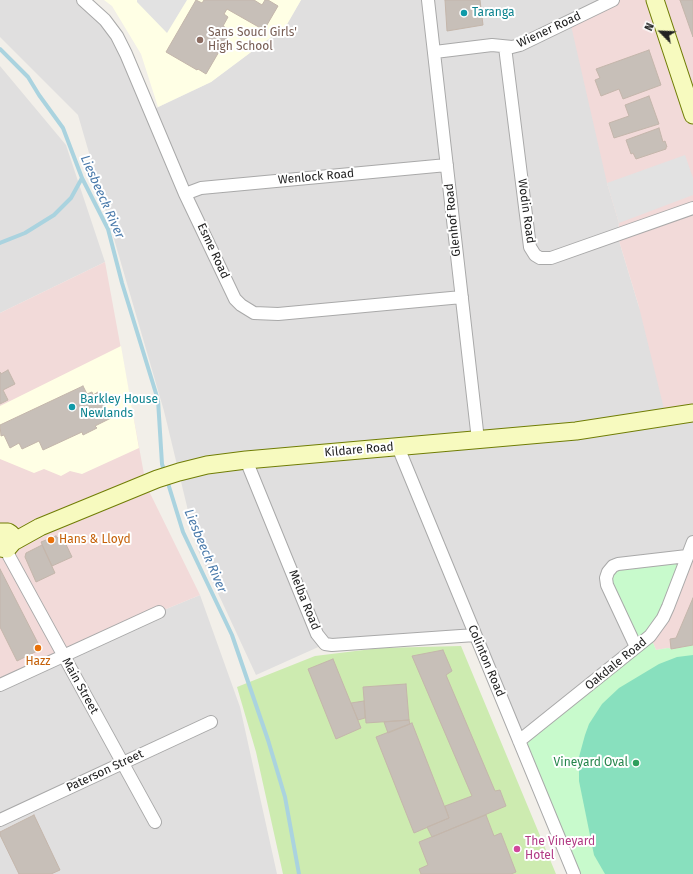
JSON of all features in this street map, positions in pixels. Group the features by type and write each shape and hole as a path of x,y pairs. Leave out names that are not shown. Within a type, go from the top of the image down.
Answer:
{"street":[{"name":"Esme Road","path":"83,0 105,20 117,36 185,194 235,299 241,305 254,313 278,314 462,297"},
{"name":"Glenhof Road","path":"428,0 478,440"},
{"name":"Wiener Road","path":"435,52 492,46 505,47 520,45 613,0"},
{"path":"655,0 693,115"},
{"name":"Wodin Road","path":"505,47 530,247 535,255 540,258 551,258 693,208"},
{"name":"Wenlock Road","path":"185,194 201,188 447,165"},
{"name":"Kildare Road","path":"4,540 35,530 157,479 207,465 246,460 576,431 693,413"},
{"name":"Colinton Road","path":"398,447 574,874"},
{"name":"Melba Road","path":"246,460 317,634 325,644 332,645 475,635"},
{"name":"Main Street","path":"4,540 9,556 155,822"},
{"name":"Oakdale Road","path":"519,741 650,636 663,618 693,542"},
{"path":"636,647 607,585 606,578 608,572 613,566 618,564 687,556"},
{"path":"0,685 158,612"},
{"name":"Paterson Street","path":"0,820 211,722"}],"shaded area":[{"path":"0,0 83,0 105,20 150,111 211,82 286,26 301,0 613,0 607,183 619,223 618,234 620,244 639,307 693,413 693,542 636,647 519,741 475,635 325,644 256,675 197,548 164,411 78,115 0,37"},
{"name":"Sans Souci Girls' High School","path":"104,0 301,0 286,26 211,82 158,107 141,54 112,6"},
{"path":"137,0 187,0 167,33 137,2"},
{"path":"613,0 693,0 693,413 666,417 639,307 620,244 618,234 619,223 607,183 570,21"},
{"path":"0,66 66,145 105,262 0,313"},
{"path":"685,155 693,178 693,195 619,223 607,183"},
{"path":"105,262 146,485 200,595 159,612 0,685 0,313"},
{"path":"121,346 139,448 82,474 70,471 61,476 44,469 34,473 0,459 0,406"},
{"path":"693,542 693,645 656,650 650,636"},
{"path":"200,595 240,707 277,874 0,874 0,685 159,612"}],"green space":[{"name":"Vineyard Oval","path":"687,556 650,636 656,650 693,645 693,874 574,874 519,741 636,647 607,585 610,569"},
{"path":"461,646 556,874 283,874 256,752 237,687 315,656 380,648"},
{"name":"Vineyard Oval","path":"693,655 693,874 605,874 594,855 579,781 579,757 589,724 602,704 619,688 659,664 677,657"}],"building":[{"path":"196,0 202,3 204,0 254,0 262,5 265,0 268,0 278,6 264,30 227,9 224,14 228,17 223,26 231,31 206,74 166,52"},
{"name":"Taranga","path":"445,0 480,0 483,25 447,31"},
{"path":"680,0 693,0 693,37"},
{"path":"649,50 661,85 623,99 619,89 601,96 595,80 600,78 596,69"},
{"path":"649,96 659,124 614,138 609,123 629,116 625,105"},
{"path":"659,128 663,142 665,141 667,147 666,149 636,159 633,153 631,154 626,140"},
{"path":"8,370 15,384 3,390 8,400 0,404 0,372 1,374"},
{"name":"Barkley House Newlands","path":"83,386 87,394 92,392 93,395 98,392 111,418 95,426 97,428 83,435 82,432 43,450 39,441 22,449 19,443 10,448 4,435 1,436 0,425"},
{"path":"56,536 57,538 62,536 72,557 52,566 41,542"},
{"path":"42,545 55,573 36,582 25,557 26,553"},
{"path":"0,569 41,649 17,661 0,627"},
{"path":"693,598 693,645 671,649 670,639 676,638"},
{"path":"443,650 452,671 446,675 495,791 500,790 506,806 432,837 427,827 449,818 445,806 472,796 412,656"},
{"path":"333,659 361,728 336,739 308,669"},
{"path":"406,684 409,720 366,723 363,687"},
{"path":"364,701 365,718 358,720 351,703"},
{"path":"409,720 410,724 388,733 384,722"},
{"path":"412,723 449,818 414,833 376,737"},
{"path":"34,815 60,870 51,874 19,874 0,835 0,832"},
{"path":"486,815 494,836 501,833 516,872 511,874 421,874 419,869 428,865 419,842"}],"waterway":[{"name":"Liesbeeck River","path":"0,49 28,77 63,128 82,178 108,229 122,283 158,400 162,464 165,473"},
{"path":"0,243 25,233 54,215 71,198 82,178"},
{"name":"Liesbeeck River","path":"167,480 183,532 232,635 268,740 285,797 299,874"}],"place":[{"name":"Taranga","path":"464,13"},
{"name":"Sans Souci Girls' High School","path":"200,40"},
{"name":"Barkley House Newlands","path":"72,407"},
{"name":"Hans & Lloyd","path":"51,540"},
{"name":"Hazz","path":"38,648"},
{"name":"Vineyard Oval","path":"636,763"},
{"name":"The Vineyard Hotel","path":"517,849"}]}
